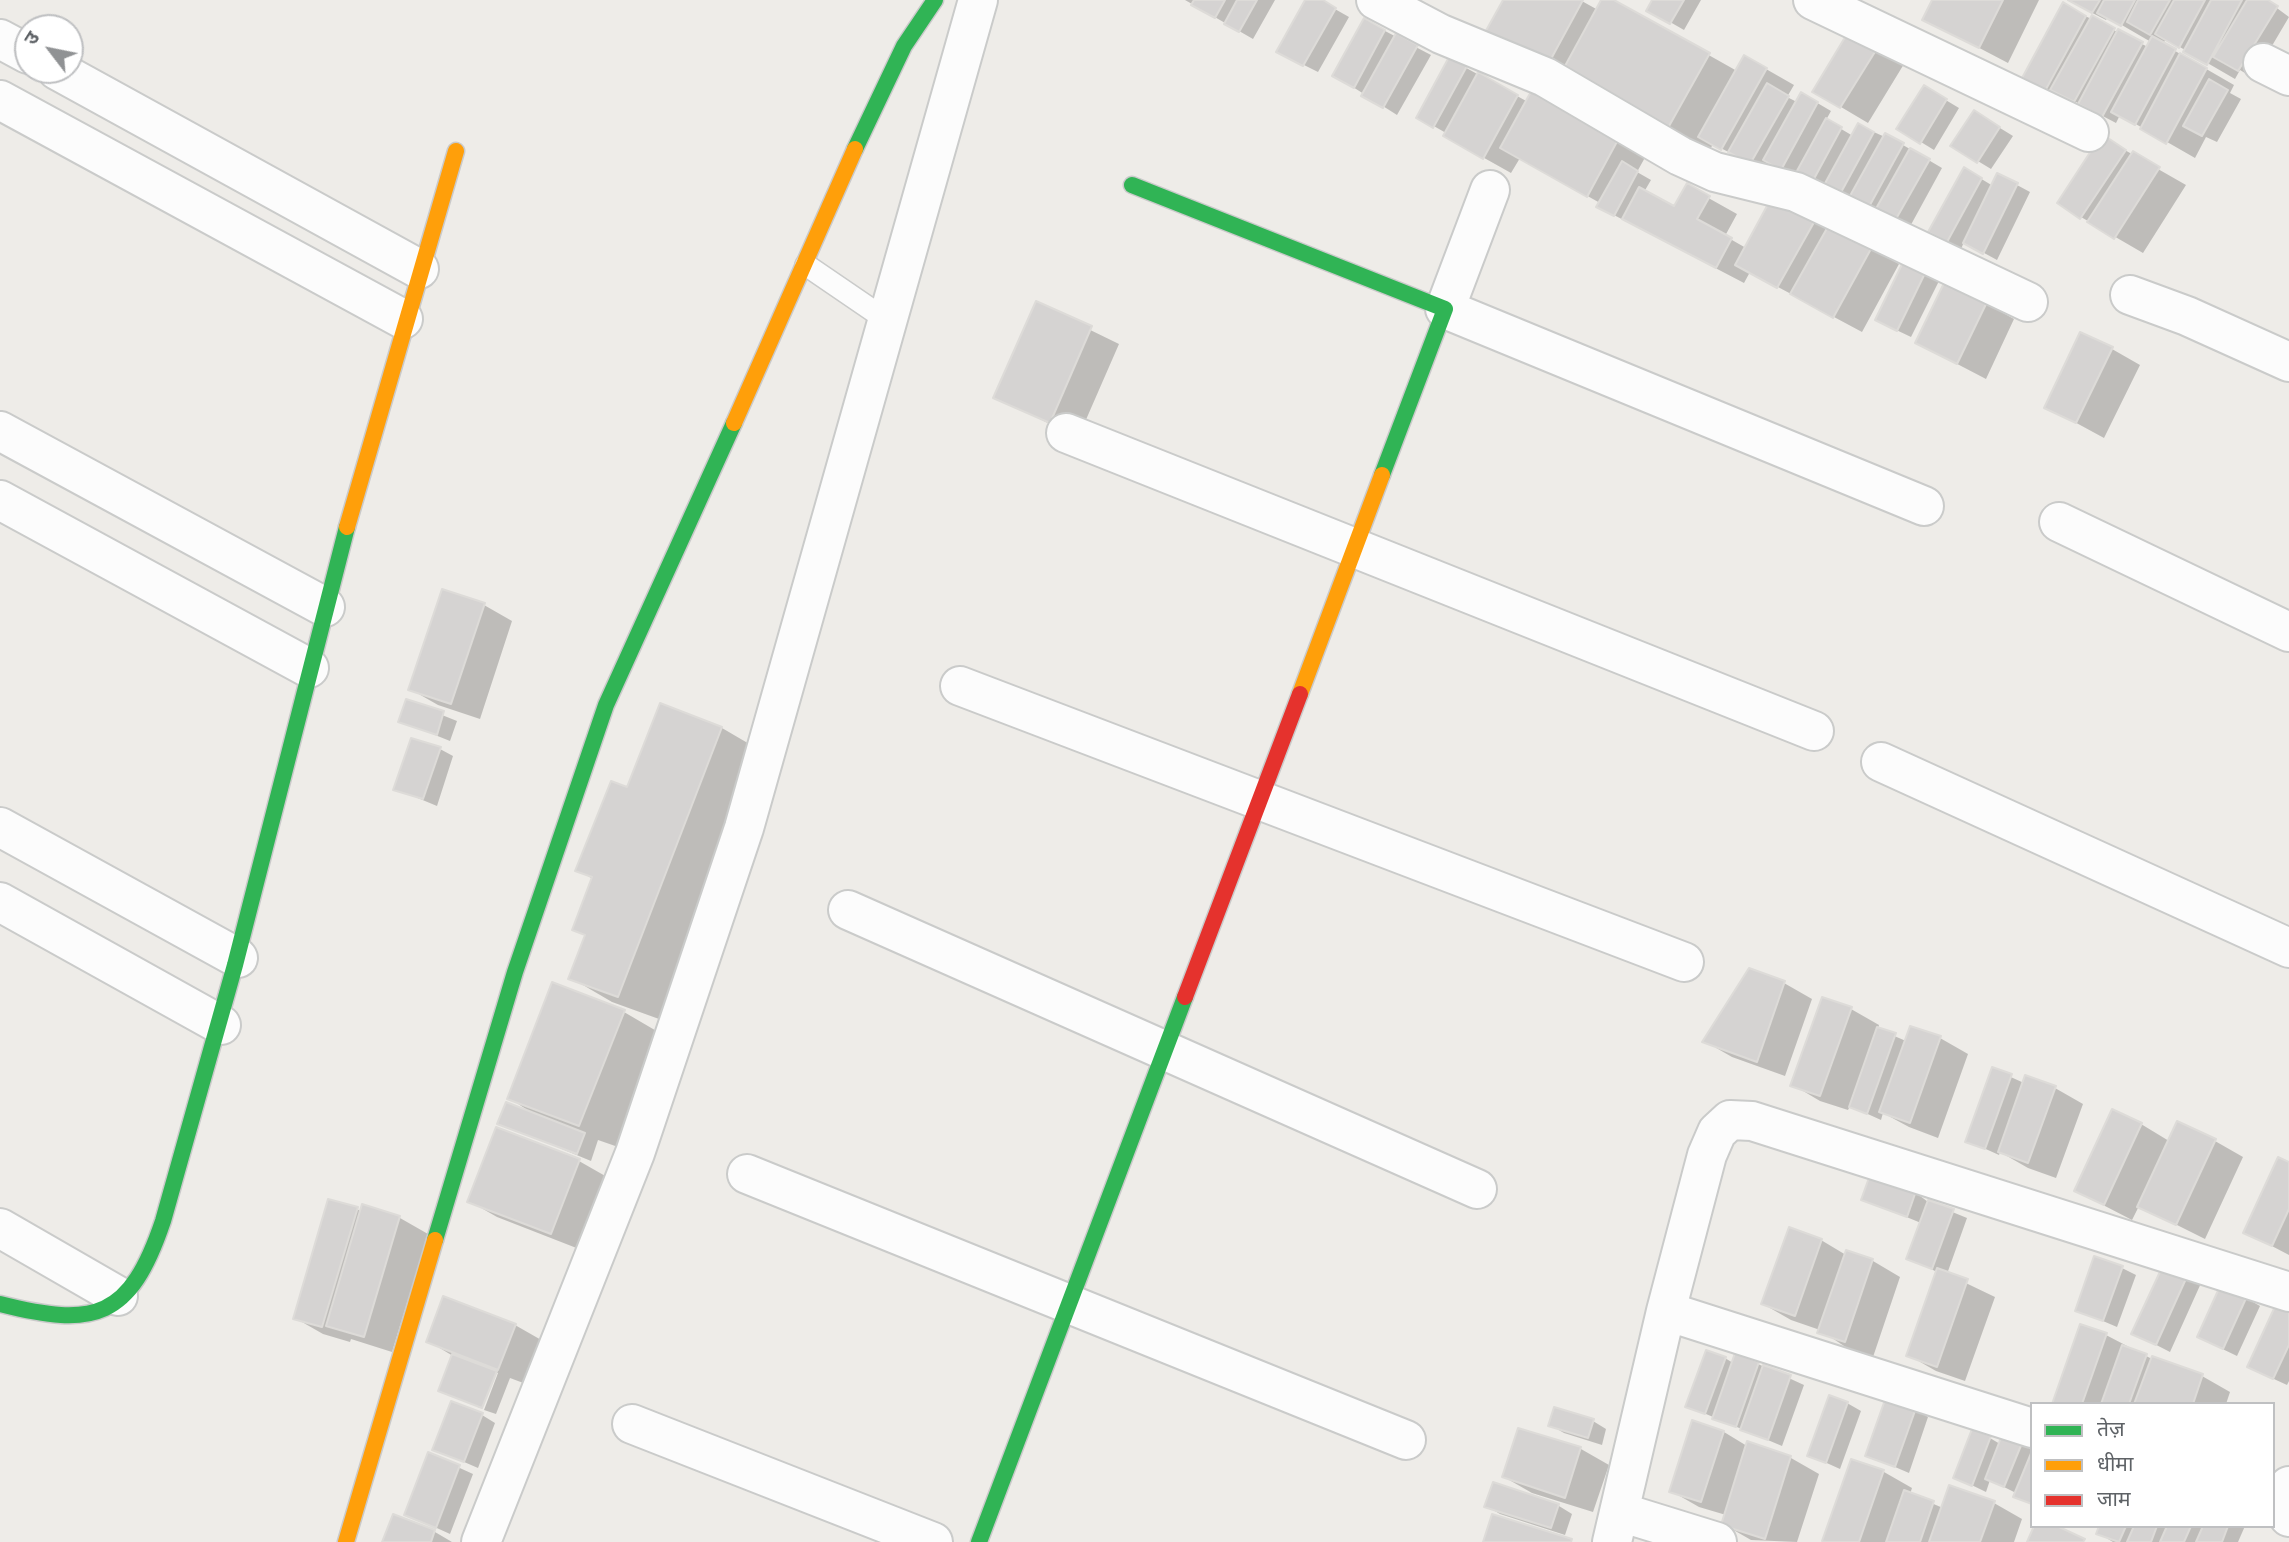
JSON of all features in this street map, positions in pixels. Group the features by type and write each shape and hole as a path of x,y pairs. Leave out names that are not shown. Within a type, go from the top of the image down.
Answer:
{"street":[{"path":"346,1542 515,972 606,705 806,265 876,100 904,46 935,0"},
{"path":"481,1542 635,1153 740,841 978,0"},
{"path":"1376,0 1441,34 1545,77 1680,156 1715,172 1796,192 2028,302"},
{"path":"1813,0 2089,132"},
{"path":"82,84 419,269"},
{"path":"0,100 403,319"},
{"path":"0,1304 66,1321 103,1310 132,1283 155,1242 220,1025 309,668 403,319 456,151"},
{"path":"1132,185 1924,506"},
{"path":"979,1542 1490,190"},
{"path":"2130,295 2187,316 2289,362"},
{"path":"0,431 325,607"},
{"path":"1066,433 1814,731"},
{"path":"0,500 309,668"},
{"path":"2059,523 2289,632"},
{"path":"960,686 1684,962"},
{"path":"1881,762 2289,948"},
{"path":"0,827 237,958"},
{"path":"0,902 220,1025"},
{"path":"848,910 1477,1189"},
{"path":"1717,1542 1616,1527 1666,1311 1707,1155 1717,1132 1730,1120 1752,1121 2289,1292"},
{"path":"747,1174 1406,1440"},
{"path":"0,1228 118,1296"},
{"path":"1666,1311 2030,1427"},
{"path":"632,1424 933,1542"},
{"path":"2289,1486 2283,1499 2289,1517"}],"lane":[{"path":"806,265 888,321"}],"building":[{"path":"1194,0 1225,0 1215,18 1191,5"},
{"path":"1237,0 1257,0 1239,32 1224,24"},
{"path":"1305,0 1323,0 1336,8 1303,66 1276,52"},
{"path":"1503,0 1583,0 1545,70 1483,36"},
{"path":"1601,0 1614,0 1710,53 1664,135 1559,77"},
{"path":"1652,0 1684,0 1670,24 1646,11"},
{"path":"1932,0 2003,0 1979,48 1922,20"},
{"path":"2068,0 2100,0 2092,13"},
{"path":"2104,0 2135,0 2121,26 2097,13"},
{"path":"2138,0 2170,0 2150,35 2127,22"},
{"path":"2174,0 2205,0 2179,48 2155,34"},
{"path":"2211,0 2242,0 2207,65 2183,52"},
{"path":"2247,0 2268,0 2278,6 2238,71 2213,57"},
{"path":"2063,2 2086,16 2045,91 2022,78"},
{"path":"2092,15 2115,28 2074,102 2050,90"},
{"path":"1364,18 1385,30 1354,88 1332,76"},
{"path":"1850,29 1878,47 1840,108 1812,92"},
{"path":"2118,29 2143,42 2102,117 2078,104"},
{"path":"1396,33 1418,45 1383,108 1361,96"},
{"path":"2152,36 2176,49 2135,125 2111,112"},
{"path":"2180,53 2207,68 2166,144 2140,129"},
{"path":"1744,55 1767,68 1721,150 1698,137"},
{"path":"1449,57 1467,66 1433,128 1416,118"},
{"path":"1478,72 1518,95 1483,159 1443,136"},
{"path":"1539,77 1626,125 1587,197 1500,148"},
{"path":"2209,79 2228,90 2202,136 2183,126"},
{"path":"1767,83 1789,96 1750,164 1728,152"},
{"path":"1924,85 1947,99 1920,144 1896,129"},
{"path":"1801,92 1818,102 1781,170 1763,160"},
{"path":"1974,110 2000,127 1977,163 1950,146"},
{"path":"1826,118 1842,127 1809,188 1792,180"},
{"path":"1858,123 1874,132 1839,196 1823,187"},
{"path":"1885,133 1904,143 1865,214 1846,203"},
{"path":"2102,134 2126,150 2080,219 2057,203"},
{"path":"1910,148 1930,159 1892,226 1873,214"},
{"path":"2133,151 2160,167 2114,239 2087,222"},
{"path":"1622,161 1638,171 1614,216 1596,207"},
{"path":"1964,167 1982,178 1947,242 1928,232"},
{"path":"1997,173 2018,183 1983,254 1963,243"},
{"path":"1687,183 1710,196 1697,219 1732,238 1716,268 1622,219 1639,187 1674,206"},
{"path":"1774,193 1817,217 1777,288 1735,265"},
{"path":"1830,223 1872,247 1833,318 1790,294"},
{"path":"1906,256 1928,267 1897,331 1875,320"},
{"path":"1945,281 1987,302 1957,364 1915,343"},
{"path":"1036,301 1092,326 1050,423 993,398"},
{"path":"2080,332 2113,347 2076,423 2044,408"},
{"path":"442,589 485,603 451,704 408,690"},
{"path":"406,699 444,711 437,735 398,722"},
{"path":"660,703 722,727 618,997 568,979 585,935 572,930 592,877 575,871 611,781 627,787"},
{"path":"411,738 441,747 423,799 393,790"},
{"path":"1749,968 1785,981 1757,1062 1702,1042"},
{"path":"552,982 625,1010 579,1126 507,1099"},
{"path":"1822,997 1852,1007 1820,1096 1790,1086"},
{"path":"1910,1026 1941,1036 1910,1123 1879,1112"},
{"path":"1877,1027 1896,1033 1867,1114 1849,1107"},
{"path":"1992,1067 2012,1074 1985,1149 1965,1142"},
{"path":"2025,1075 2056,1086 2028,1163 1998,1152"},
{"path":"506,1102 585,1133 577,1154 497,1124"},
{"path":"2112,1109 2142,1123 2104,1205 2074,1191"},
{"path":"2177,1121 2216,1139 2176,1225 2137,1207"},
{"path":"496,1127 580,1159 551,1234 467,1202"},
{"path":"2278,1157 2289,1162 2289,1209 2272,1246 2243,1233"},
{"path":"1870,1175 1916,1191 1907,1217 1861,1200"},
{"path":"328,1199 358,1207 322,1327 293,1319"},
{"path":"1928,1200 1954,1209 1932,1269 1906,1259"},
{"path":"362,1204 400,1216 364,1337 326,1326"},
{"path":"1789,1227 1822,1239 1795,1316 1761,1304"},
{"path":"1846,1250 1873,1259 1845,1342 1817,1333"},
{"path":"2094,1256 2123,1266 2103,1321 2075,1311"},
{"path":"2165,1261 2189,1272 2156,1345 2131,1334"},
{"path":"1937,1268 1968,1279 1937,1367 1906,1356"},
{"path":"2221,1284 2247,1296 2223,1349 2197,1337"},
{"path":"443,1296 516,1324 498,1370 426,1342"},
{"path":"2278,1300 2289,1305 2289,1345 2273,1379 2247,1367"},
{"path":"2080,1324 2107,1333 2083,1402 2053,1402"},
{"path":"2122,1345 2147,1354 2130,1402 2102,1402"},
{"path":"1706,1350 1726,1357 1705,1414 1685,1407"},
{"path":"1735,1353 1759,1362 1736,1427 1712,1419"},
{"path":"452,1354 497,1371 482,1408 438,1391"},
{"path":"2152,1356 2203,1374 2194,1402 2135,1402"},
{"path":"1763,1365 1791,1375 1768,1440 1740,1430"},
{"path":"1829,1395 1848,1402 1826,1463 1807,1456"},
{"path":"1886,1397 1916,1408 1895,1467 1865,1456"},
{"path":"451,1401 483,1413 464,1462 432,1450"},
{"path":"1554,1407 1594,1419 1588,1438 1548,1426"},
{"path":"1692,1420 1724,1431 1701,1502 1669,1492"},
{"path":"1518,1428 1581,1447 1565,1498 1502,1477"},
{"path":"1972,1429 1991,1436 1972,1486 1953,1478"},
{"path":"2002,1435 2022,1443 2004,1487 1985,1479"},
{"path":"1747,1441 1791,1456 1765,1539 1721,1525"},
{"path":"428,1452 460,1465 436,1528 404,1515"},
{"path":"2030,1456 2030,1503 2013,1497"},
{"path":"1851,1459 1884,1470 1859,1542 1822,1541"},
{"path":"1493,1482 1559,1504 1551,1528 1484,1507"},
{"path":"1949,1485 1995,1501 1980,1542 1929,1542"},
{"path":"1904,1490 1934,1501 1920,1542 1886,1542"},
{"path":"393,1514 435,1530 431,1542 382,1542"},
{"path":"1492,1514 1572,1539 1571,1542 1483,1542"},
{"path":"2033,1528 2061,1528 2085,1539 2083,1542 2027,1542"},
{"path":"2098,1528 2125,1528 2119,1542 2096,1534"},
{"path":"2133,1528 2156,1528 2151,1542 2127,1542"},
{"path":"2166,1528 2190,1528 2184,1542 2160,1542"},
{"path":"2202,1528 2227,1528 2222,1542 2196,1542"}],"traffic: fast":[{"path":"855,149 904,46 935,0"},
{"path":"1132,185 1445,309 1382,475"},
{"path":"435,1240 515,972 606,705 734,423"},
{"path":"0,1304 61,1315 85,1314 105,1308 122,1297 137,1279 150,1254 163,1221 235,965 347,527"},
{"path":"979,1542 1185,997"}],"traffic: slow":[{"path":"734,423 855,149"},
{"path":"347,527 456,151"},
{"path":"1300,694 1382,475"},
{"path":"346,1542 435,1240"}],"traffic: jam":[{"path":"1185,997 1300,694"}]}
